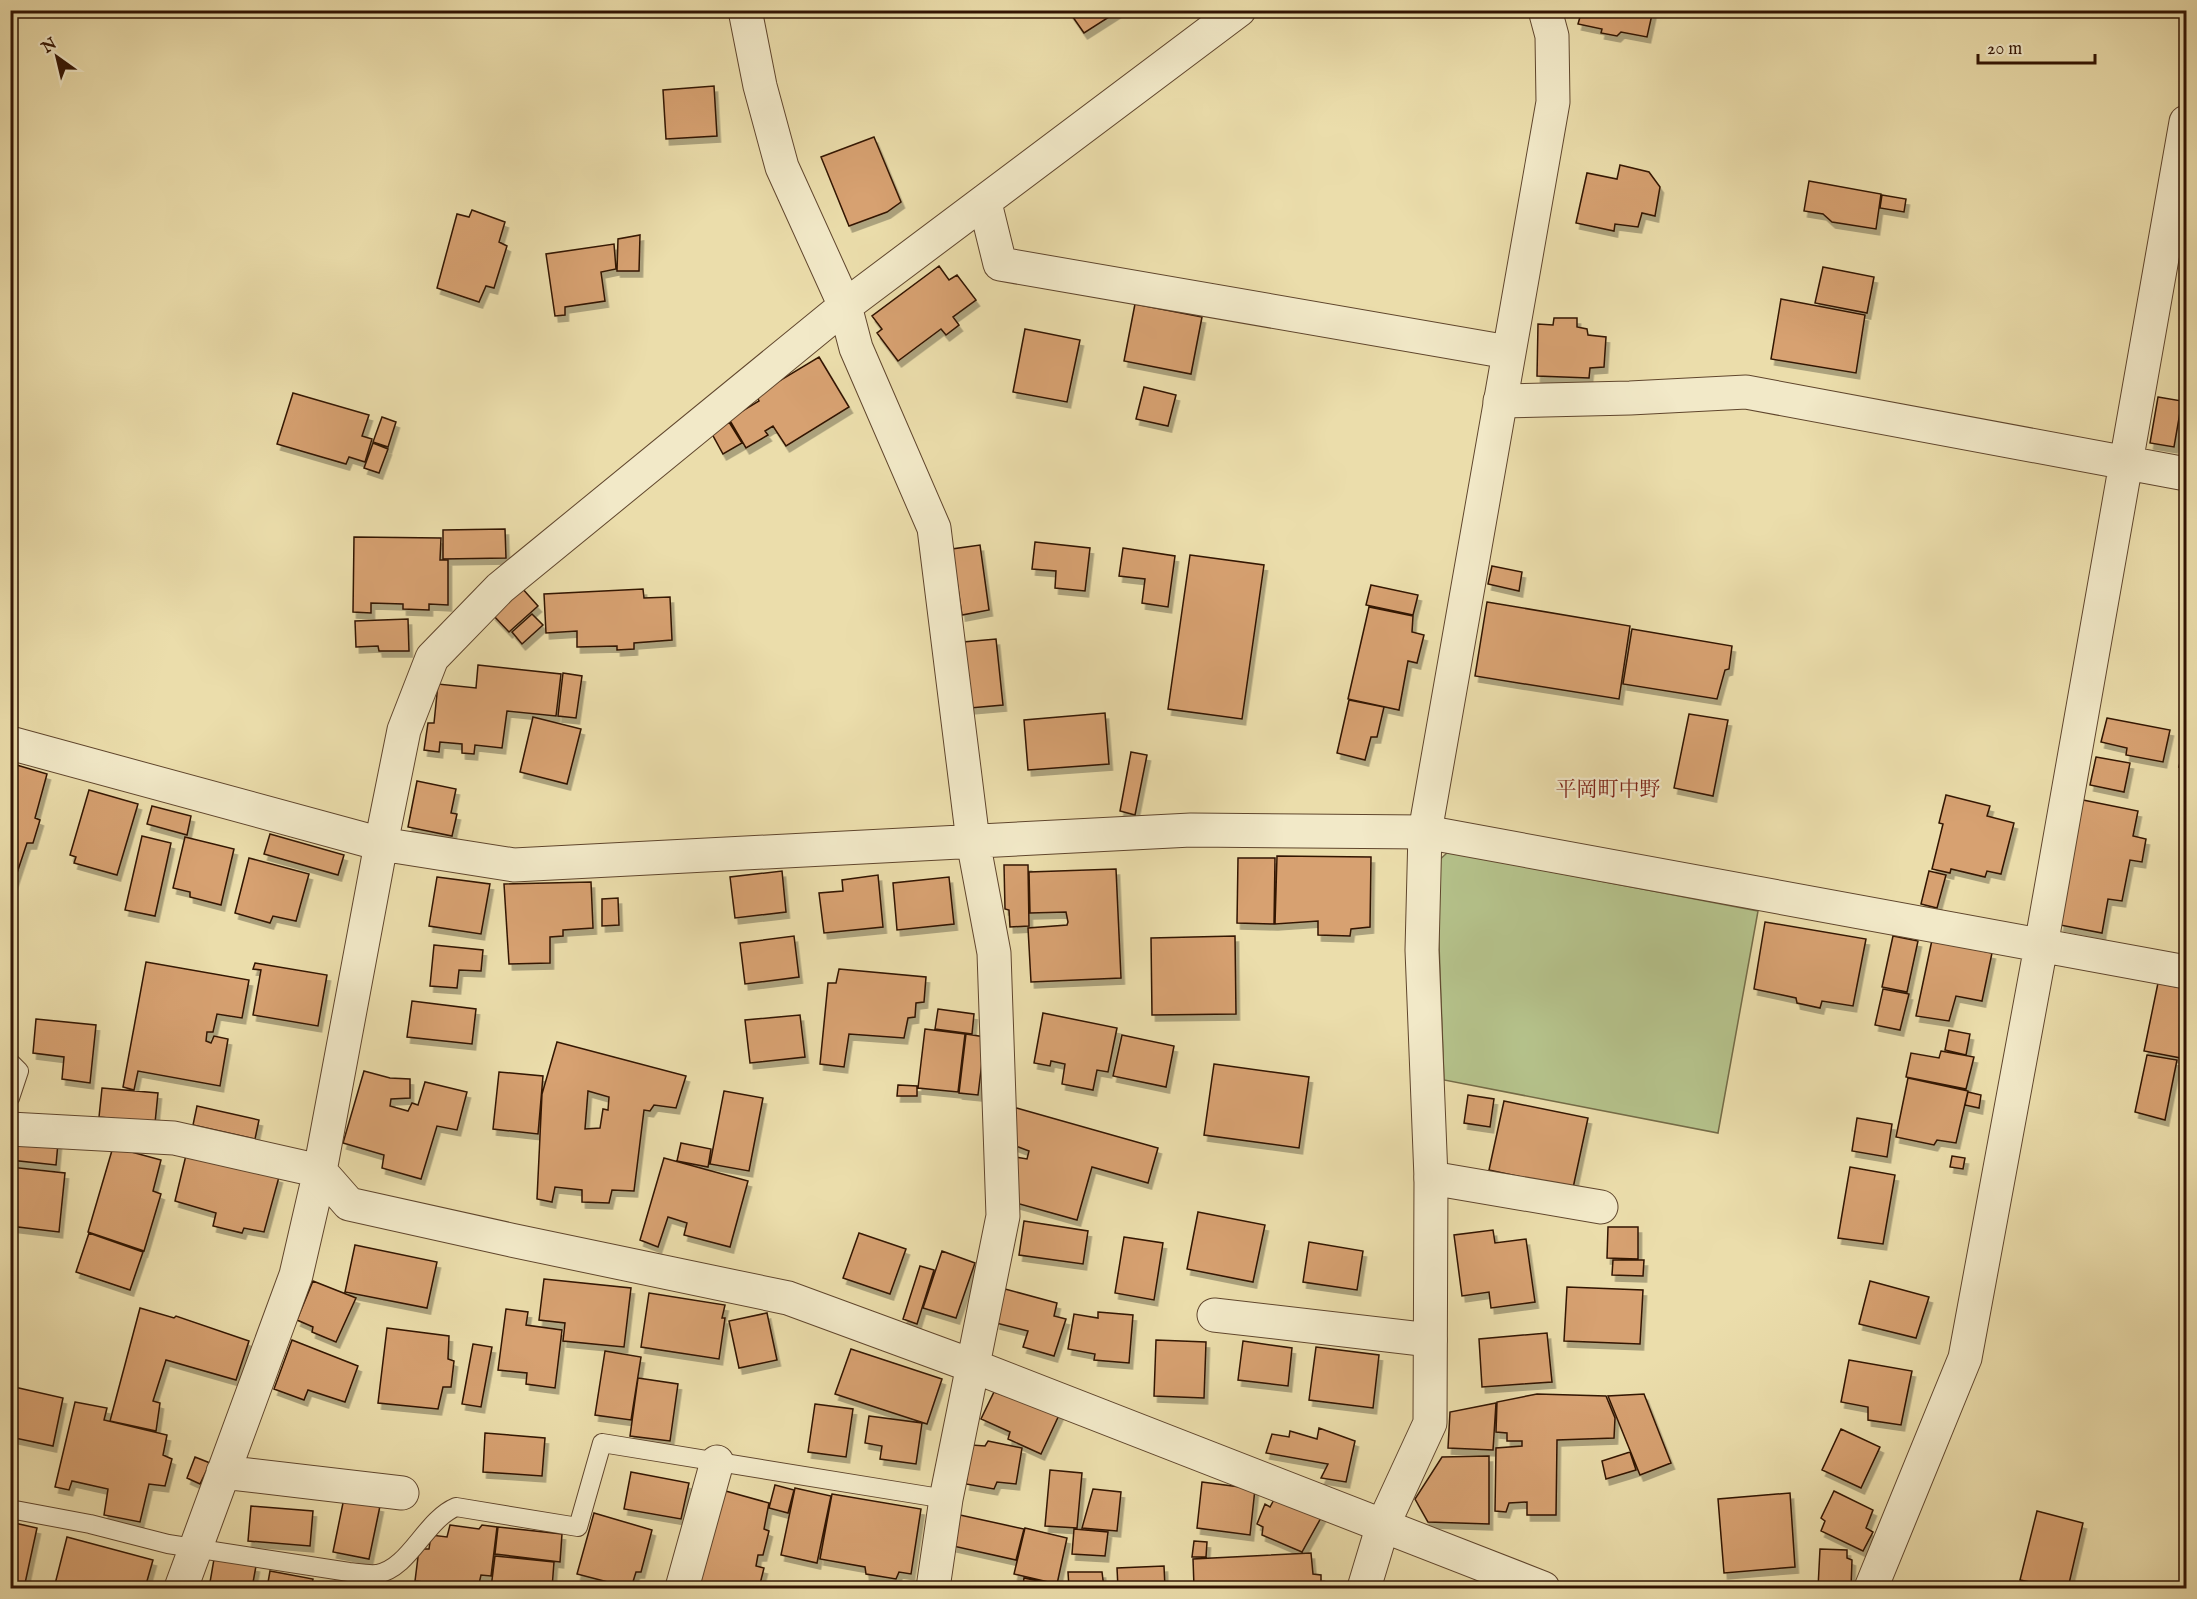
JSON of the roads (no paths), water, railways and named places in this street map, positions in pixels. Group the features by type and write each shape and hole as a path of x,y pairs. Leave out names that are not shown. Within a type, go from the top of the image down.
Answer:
{"street":[{"path":"745,10 760,86 782,167 845,306 856,348 934,528 974,842 994,952 1003,1216 946,1499 933,1588"},
{"path":"181,1588 296,1275 320,1171 404,730 432,658 500,588 845,306 1239,10"},
{"path":"1364,1588 1383,1526 1430,1423 1431,1178 1422,950 1425,832 1553,102 1552,36 1545,10"},
{"path":"1871,1588 1965,1358 2041,946 2187,122"},
{"path":"985,203 1000,264 1508,352"},
{"path":"1500,400 1630,398 1746,392 2187,474"},
{"path":"10,742 381,844 514,865 1191,830 1425,832 2187,972"},
{"path":"10,1129 174,1138 320,1171 349,1204 788,1298 973,1366 1543,1588"},
{"path":"1431,1178 1601,1208"},
{"path":"1214,1315 1430,1340"},
{"path":"682,1588 717,1462"},
{"path":"223,1472 402,1493"}],"lane":[{"path":"10,1062 18,1071 10,1098"},
{"path":"10,1509 90,1524 168,1544 375,1574 390,1570 404,1558 444,1512 456,1507 578,1527 602,1443 946,1499"}],"district":[{"name":"平岡町中野","path":"1608,789"}]}
